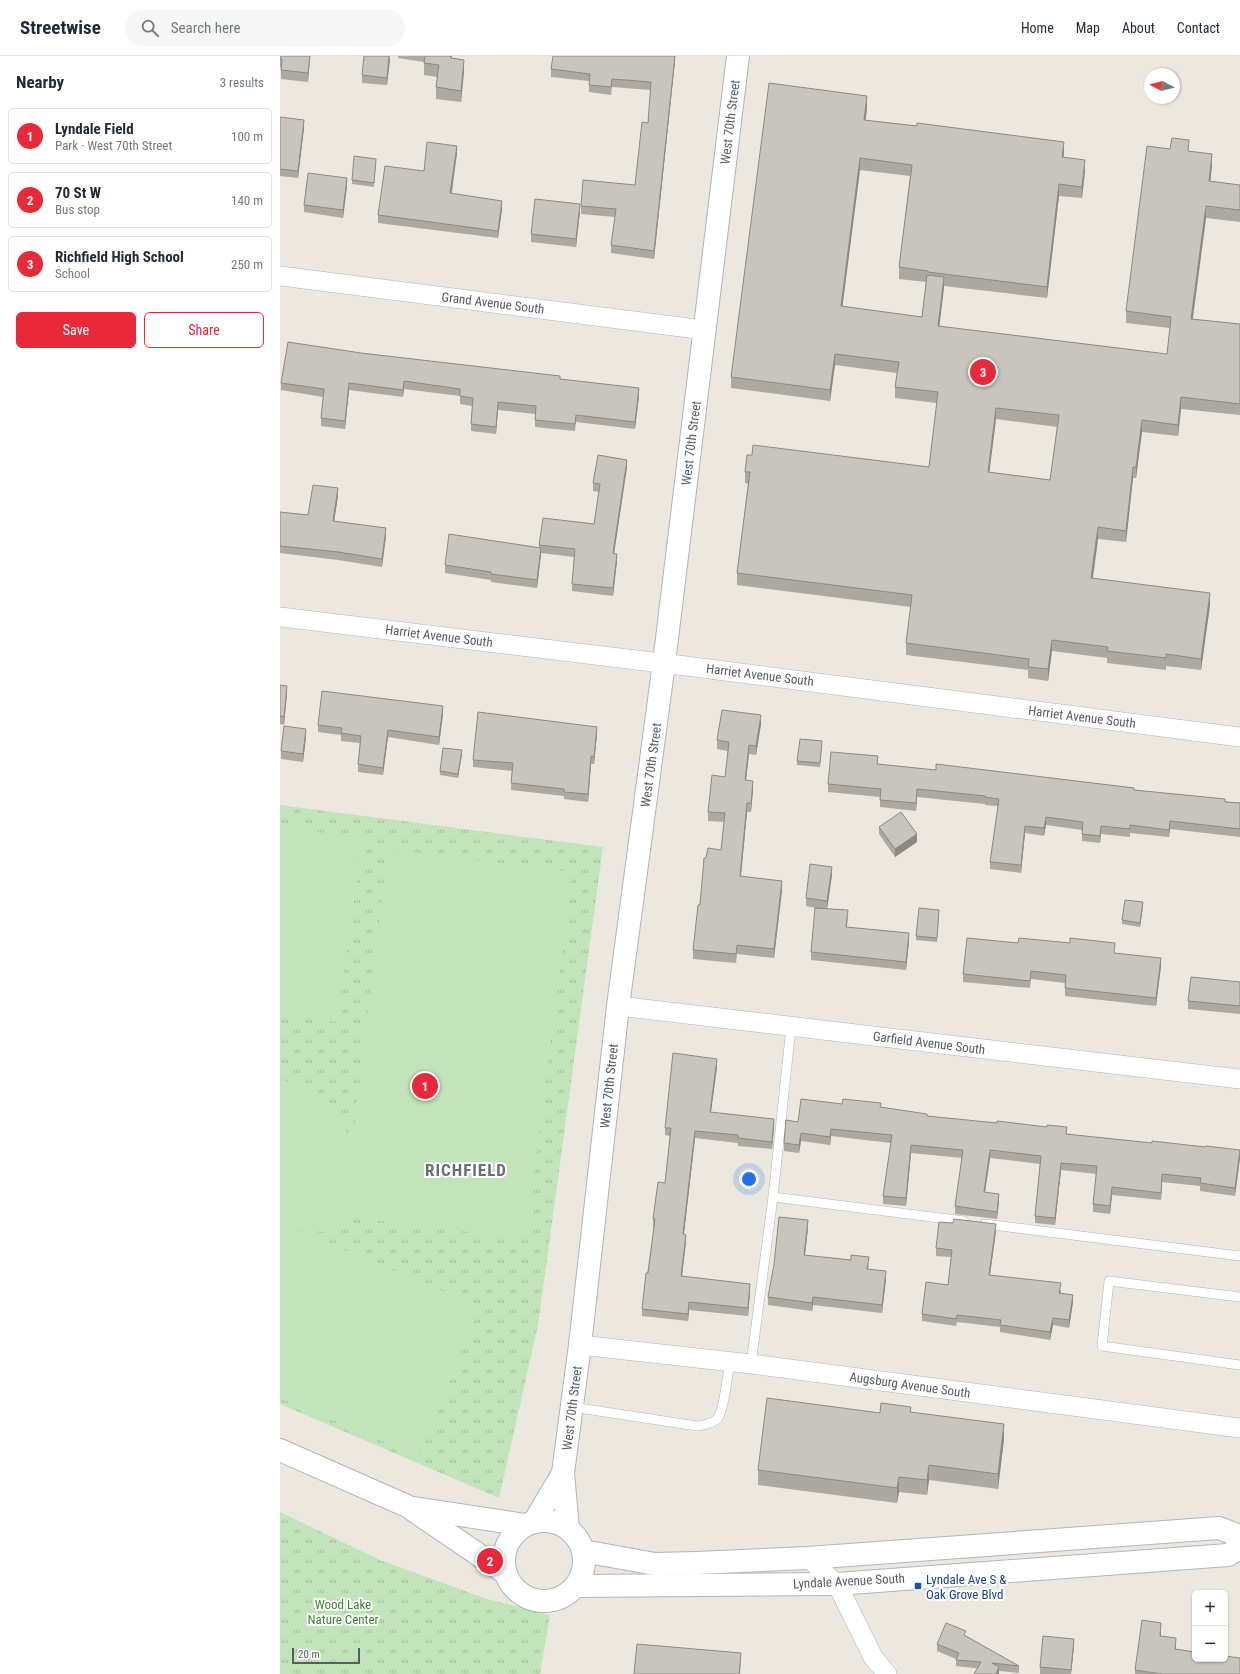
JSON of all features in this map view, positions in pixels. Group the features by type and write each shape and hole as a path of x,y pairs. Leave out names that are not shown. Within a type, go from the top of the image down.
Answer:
{"main road":[{"name":"West 70th Street","path":"568,1529 563,1473 580,1345 618,1006 664,663 738,56"},
{"path":"280,1450 407,1506 504,1572 518,1593 530,1600 542,1602 555,1600 567,1595 576,1586 582,1575 584,1563 583,1551 577,1539 568,1529 556,1523 542,1521 530,1524 514,1534 507,1545 504,1558 504,1572"},
{"name":"West 70th Street","path":"530,1524 563,1473"},
{"path":"407,1506 530,1524"},
{"name":"Lyndale Avenue South","path":"583,1551 655,1564 808,1558 1219,1528 1240,1536"},
{"name":"Lyndale Avenue South","path":"576,1586 837,1584 1228,1555 1240,1548"}],"street":[{"name":"Grand Avenue South","path":"280,276 705,330"},
{"name":"Harriet Avenue South","path":"280,617 664,663 1240,737"},
{"name":"Garfield Avenue South","path":"618,1006 1240,1079"},
{"name":"Augsburg Avenue South","path":"580,1345 751,1364 1240,1428"},
{"path":"808,1558 837,1584 873,1657 886,1674"}],"lane":[{"path":"751,1364 773,1197 791,1027"},
{"path":"773,1197 1240,1256"},
{"path":"1240,1297 1109,1281 1102,1346 1240,1365"},
{"path":"572,1407 697,1426 710,1423 718,1419 721,1410 730,1362"}],"green space":[{"path":"280,805 603,847 538,1325 499,1498 280,1404"},
{"path":"280,827 363,838 337,1022 280,1014"},
{"path":"388,849 572,872 526,1239 347,1217 336,1234 291,1227 480,1307 418,1456 280,1398 280,1079 312,1092 333,1108 352,1143"},
{"name":"Wood Lake Nature Center","path":"280,1512 380,1560 487,1599 550,1615 540,1674 280,1674"}],"building":[{"path":"280,56 310,56 308,73 281,70 282,59"},
{"path":"364,56 389,56 387,78 362,75"},
{"path":"425,56 451,56 451,58 464,60 461,91 436,87 439,65 424,63"},
{"path":"553,56 675,56 654,251 611,245 616,209 581,206 583,180 635,185 642,122 648,123 651,82 612,79 611,87 589,85 590,74 551,69"},
{"path":"769,83 867,96 864,120 917,126 917,123 1064,142 1062,157 1085,160 1082,187 1059,184 1047,287 899,267 912,165 860,158 841,306 922,317 927,275 944,277 938,326 1167,354 1171,317 1126,311 1147,146 1170,149 1172,138 1189,140 1188,151 1212,154 1209,181 1240,185 1240,210 1206,206 1191,319 1240,324 1240,404 1181,397 1178,425 1142,420 1136,467 1133,467 1126,531 1098,527 1091,578 1210,593 1201,659 1166,654 1166,658 1107,651 1108,647 1052,640 1048,669 1028,667 1029,659 906,643 912,595 737,573 750,472 745,472 747,455 752,455 753,445 929,467 938,392 895,387 899,362 835,354 830,390 731,377","holes":["996,408 1059,415 1050,480 988,472"]},
{"path":"280,117 304,120 298,171 280,169"},
{"path":"427,142 457,146 450,193 502,201 498,231 378,215 385,166 424,171"},
{"path":"354,156 376,159 374,183 352,180"},
{"path":"308,173 347,178 343,210 304,205"},
{"path":"535,199 580,204 576,239 531,234"},
{"path":"288,342 361,353 560,376 560,379 639,388 635,422 576,415 575,424 535,420 536,406 498,402 496,427 471,424 473,398 460,396 460,389 404,381 403,390 349,383 345,421 321,418 324,389 281,383"},
{"path":"598,455 627,460 613,553 617,554 613,588 572,584 575,549 539,545 543,518 594,524 600,484 593,483"},
{"path":"313,485 338,488 333,521 386,528 382,559 338,552 280,546 280,512 308,515"},
{"path":"449,534 541,548 537,580 491,574 491,572 445,565"},
{"path":"280,685 287,686 284,717 280,716"},
{"path":"322,691 443,706 439,737 388,730 383,768 358,764 361,736 341,733 342,728 318,725"},
{"path":"722,710 761,715 756,746 749,745 745,780 753,781 751,803 747,803 740,876 782,881 774,949 737,945 736,954 693,950 698,905 700,905 704,858 706,858 708,848 721,850 725,813 708,812 712,775 725,777 729,742 717,740"},
{"path":"478,712 597,727 594,757 591,756 588,794 564,792 564,789 511,783 513,763 473,760"},
{"path":"284,726 306,729 303,754 281,751"},
{"path":"800,739 822,741 820,763 797,761"},
{"path":"443,748 462,750 458,774 440,771"},
{"path":"831,752 878,756 877,764 936,770 936,764 1134,788 1134,790 1225,799 1225,802 1240,803 1240,829 1170,821 1169,830 1130,825 1130,829 1101,826 1100,836 1082,834 1083,822 1046,817 1044,828 1025,826 1021,865 990,862 999,799 985,796 917,789 916,803 880,800 881,789 828,784"},
{"path":"901,812 917,834 895,849 879,827"},
{"path":"810,864 832,867 827,901 806,898"},
{"path":"1125,900 1143,902 1140,923 1122,920"},
{"path":"815,908 848,910 846,927 909,933 906,962 811,952"},
{"path":"919,908 939,910 937,938 916,936"},
{"path":"967,938 1018,943 1019,938 1070,943 1070,938 1115,943 1114,953 1161,958 1156,998 1065,988 1066,975 1031,971 1030,981 963,974"},
{"path":"1191,977 1240,982 1240,1006 1188,1001"},
{"path":"673,1053 717,1059 710,1112 774,1119 772,1142 738,1138 738,1135 695,1131 683,1234 686,1235 681,1276 750,1284 748,1308 689,1302 688,1314 642,1309 655,1219 653,1219 658,1182 665,1183 671,1128 665,1128"},
{"path":"801,1099 842,1104 843,1099 881,1103 880,1107 927,1114 927,1116 997,1123 997,1121 1047,1127 1047,1125 1067,1127 1066,1134 1240,1150 1235,1188 1200,1183 1201,1178 1162,1174 1161,1193 1112,1187 1110,1206 1093,1204 1097,1166 1061,1163 1055,1218 1035,1216 1041,1156 990,1150 984,1192 999,1194 997,1212 955,1206 963,1150 911,1145 906,1198 883,1196 892,1135 831,1129 830,1137 801,1133 799,1145 784,1143 786,1120 798,1122"},
{"path":"779,1217 808,1220 804,1255 851,1260 851,1255 869,1257 867,1269 886,1271 882,1305 813,1297 812,1303 768,1297 774,1264"},
{"path":"954,1219 996,1224 989,1275 1061,1283 1059,1293 1073,1295 1069,1320 1053,1318 1050,1332 1000,1325 1001,1320 957,1315 956,1319 922,1314 926,1282 948,1285 952,1250 936,1248 939,1222 953,1223"},
{"path":"767,1398 880,1413 881,1403 911,1407 910,1412 1004,1424 998,1474 929,1465 927,1480 899,1477 897,1488 758,1470"},
{"path":"1142,1620 1161,1623 1160,1636 1176,1638 1175,1649 1192,1652 1192,1662 1228,1662 1228,1656 1240,1658 1240,1674 1162,1674 1135,1670"},
{"path":"946,1623 966,1631 964,1635 1019,1666 992,1663 999,1667 996,1674 974,1674 981,1662 956,1660 959,1653 937,1644"},
{"path":"1043,1636 1074,1639 1071,1670 1040,1667"},
{"path":"637,1644 741,1653 739,1674 634,1674"}],"place":[{"name":"Richfield High School","path":"983,372"},
{"name":"Lyndale Field","path":"425,1086"},
{"name":"70 St W","path":"490,1561"},
{"name":"Lyndale Ave S & Oak Grove Blvd","path":"918,1586"}],"district":[{"name":"RICHFIELD","path":"466,1170"}]}
